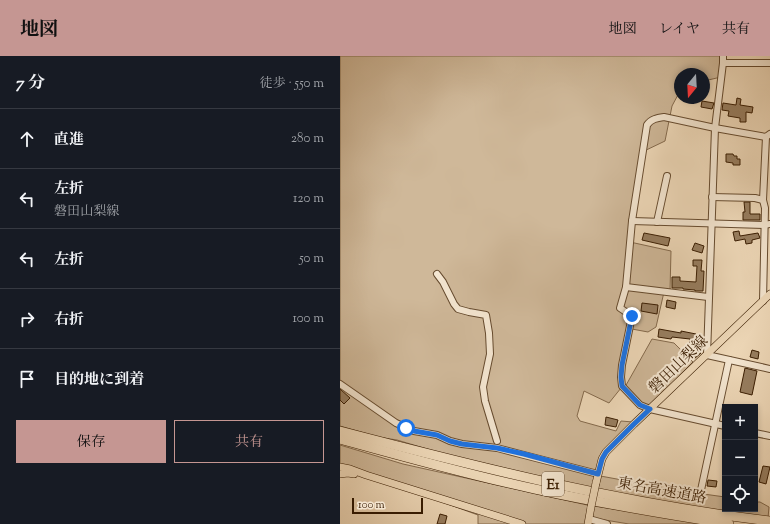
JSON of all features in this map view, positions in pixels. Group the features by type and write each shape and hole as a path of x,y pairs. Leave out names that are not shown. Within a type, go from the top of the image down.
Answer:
{"highway":[{"name":"東名高速道路","path":"340,431 438,456 610,496 770,521"},
{"name":"東名高速道路","path":"340,439 533,489 650,512 729,524"}],"main road":[{"name":"磐田山梨線","path":"588,523 598,474 602,459 606,452 770,294"},
{"path":"340,467 522,524"},
{"path":"340,474 348,473 366,475"}],"street":[{"path":"770,63 723,59 715,128 707,355 770,369"},
{"path":"722,425 650,409 640,405 622,386 622,365 632,316 620,308 626,287 632,221 647,125 650,121 658,117 664,117 715,128 768,135 763,200 767,225 763,301"},
{"path":"657,222 667,176"},
{"path":"712,197 755,198 763,200"},
{"path":"632,221 767,225"},
{"path":"437,274 458,309 486,315 490,354 483,387 485,401 497,441"},
{"path":"626,287 708,297"},
{"path":"701,490 729,360"},
{"path":"340,384 396,423 414,431 437,435 450,441 462,444 497,448 524,454 598,474"},
{"path":"758,434 770,436"},
{"path":"588,523 607,524"}],"shaded area":[{"path":"340,56 722,56 721,77 710,80 710,68 674,68 674,102 665,141 640,153 630,242 671,251 670,291 664,292 656,327 648,332 632,329 632,316 621,388 609,403 584,391 577,416 580,421 616,431 621,421 633,422 606,452 595,475 722,497 722,511 619,495 444,454 397,440 378,437 340,426"},
{"path":"652,339 674,343 693,362 648,407 639,404 625,387"},
{"path":"340,445 403,464 587,505 713,524 629,524 587,517 599,524 478,524 478,515 340,465"},
{"path":"758,502 760,502 769,507 768,518 729,512 758,512"}],"building":[{"path":"737,98 741,99 740,105 753,107 752,113 746,112 746,122 740,122 740,118 728,116 729,111 722,110 723,103 736,105"},
{"path":"714,103 712,109 701,107 702,104"},
{"path":"726,154 733,154 734,156 737,156 737,159 740,159 740,165 733,165 733,163 726,162"},
{"path":"744,202 750,202 750,214 760,214 760,220 743,220 743,212 745,212"},
{"path":"739,231 740,236 758,233 760,238 752,240 752,243 746,244 745,239 735,241 733,232"},
{"path":"644,233 670,238 668,246 642,240"},
{"path":"695,243 704,246 702,253 692,250"},
{"path":"693,260 702,260 701,271 704,271 703,291 672,288 672,277 680,277 680,281 696,282 697,266 693,266"},
{"path":"667,300 676,302 675,309 666,307"},
{"path":"642,303 658,305 657,314 641,311"},
{"path":"659,329 696,334 695,344 689,344 690,339 658,337"},
{"path":"696,348 701,353 694,359 690,354"},
{"path":"752,350 759,352 758,359 750,357"},
{"path":"745,368 757,371 752,395 740,392"},
{"path":"340,389 350,398 344,404 340,400"},
{"path":"606,417 618,420 616,427 605,425"},
{"path":"763,466 770,467 766,484 759,482"},
{"path":"708,480 717,481 716,487 707,486"},
{"path":"440,514 447,516 445,524 437,524"}],"route":[{"path":"406,428 437,435 450,441 462,444 497,448 598,474 602,459 606,452 650,409 640,405 622,386 622,365 632,316"}]}
